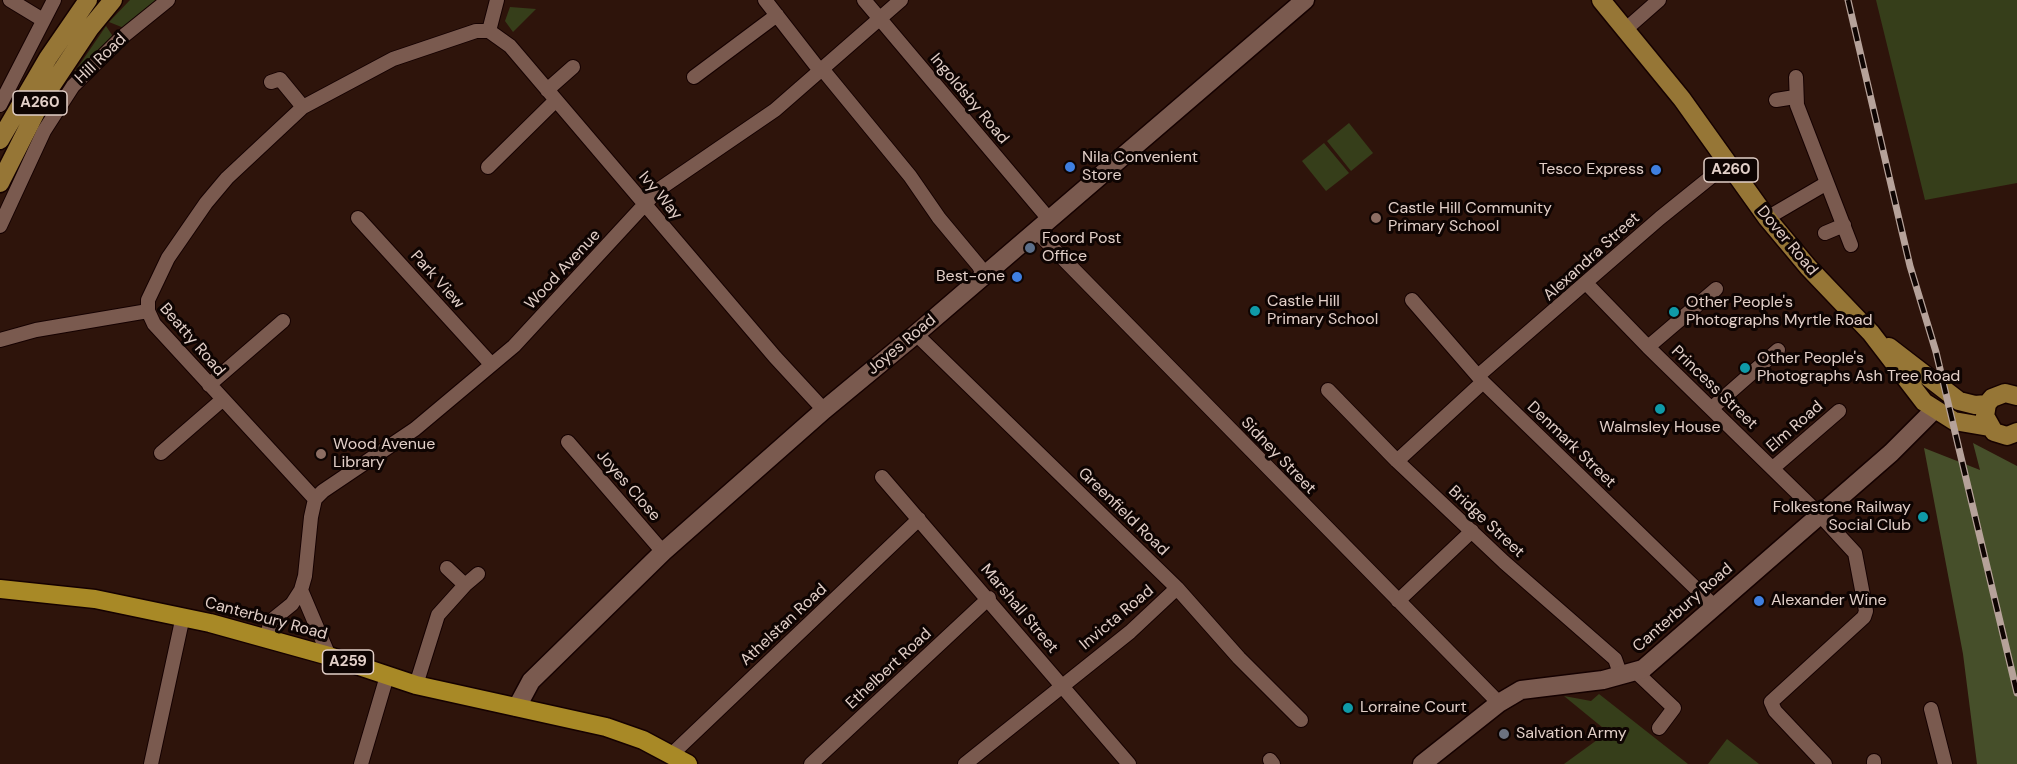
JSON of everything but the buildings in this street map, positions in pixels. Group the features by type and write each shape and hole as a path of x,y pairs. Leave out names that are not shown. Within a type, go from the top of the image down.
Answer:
{"highway":[{"name":"Canterbury Road","path":"0,589 95,599 183,616 330,656 416,685 606,728 643,740 688,764"}],"main road":[{"name":"A260","path":"0,140 48,57 88,0"},
{"name":"Hill Road","path":"0,183 42,100 90,28 113,0"},
{"name":"Dover Road","path":"1601,0 1682,99 1767,218 1808,267 1871,333 1905,379 1934,410 1961,424 1989,428 2000,435 2017,432"},
{"name":"Dover Road","path":"1871,333 1959,401 1975,405 1987,404"},
{"path":"1989,428 1985,416 1987,404 1998,394 2017,396"}],"street":[{"path":"10,0 43,20"},
{"path":"0,105 54,0"},
{"name":"Hill Road","path":"0,226 28,161 58,106 73,86 121,38 168,0"},
{"path":"148,311 148,300 154,287 186,229 227,178 303,107 393,59 476,30 489,31 497,0"},
{"path":"765,0 910,176 939,218 980,266 984,276"},
{"name":"Ingoldsby Road","path":"864,0 1041,224"},
{"name":"Wood Avenue","path":"315,499 323,491 415,429 514,346 658,190 775,110 881,20 901,0"},
{"name":"Joyes Road","path":"517,707 531,681 663,552 824,410 916,334 1041,224 1305,0"},
{"path":"1626,29 1659,0"},
{"path":"694,77 777,15"},
{"name":"Ivy Way","path":"489,31 510,46 824,410"},
{"path":"488,167 552,95 573,67"},
{"path":"1796,77 1795,97 1851,245"},
{"path":"271,82 280,80 303,107"},
{"path":"1776,100 1795,97"},
{"name":"Alexandra Street","path":"1397,461 1481,379 1586,283 1727,164"},
{"path":"1767,218 1827,183"},
{"name":"Park View","path":"358,218 491,364"},
{"name":"Sidney Street","path":"1041,224 1398,601 1499,703"},
{"path":"1825,233 1844,225"},
{"name":"Princess Street","path":"1586,283 1648,348 1820,515 1854,553 1866,611 1864,617 1771,702 1774,711 1825,764"},
{"path":"1648,348 1716,289"},
{"name":"Denmark Street","path":"1412,300 1481,379 1714,606"},
{"name":"Beatty Road","path":"0,339 36,330 148,311 154,324 315,499"},
{"path":"209,385 283,321"},
{"name":"Greenfield Road","path":"916,334 1178,588 1239,658 1301,720"},
{"path":"1712,408 1778,350"},
{"name":"Bridge Street","path":"1328,390 1397,461 1472,531 1629,674 1674,708 1659,728"},
{"path":"161,453 222,400"},
{"name":"Canterbury Road","path":"1629,674 1714,606 1820,515 1905,440 1934,410"},
{"name":"Elm Road","path":"1773,468 1839,411"},
{"name":"Joyes Close","path":"568,441 663,552"},
{"name":"Marshall Street","path":"882,477 989,598 1129,764"},
{"path":"266,638 272,621 292,604 301,590 315,499"},
{"name":"Athelstan Road","path":"671,755 919,519"},
{"path":"1398,601 1472,531"},
{"path":"447,568 465,585"},
{"path":"416,685 438,615 478,574"},
{"name":"Invicta Road","path":"965,764 1130,632 1178,588"},
{"path":"301,590 330,656"},
{"name":"Ethelbert Road","path":"811,764 989,598"},
{"path":"152,764 183,616"},
{"path":"1434,760 1499,703 1521,690 1603,680 1629,674"},
{"path":"361,764 387,676"},
{"path":"1931,709 1945,764"}],"green space":[{"path":"130,0 161,0 124,28 109,22"},
{"path":"1876,0 2017,0 2017,183 1925,200"},
{"path":"510,7 536,9 513,32 505,21"},
{"path":"106,26 112,35 111,42 67,83"},
{"path":"1349,123 1373,153 1351,171 1327,141"},
{"path":"1324,143 1349,173 1326,191 1302,161"},
{"path":"1973,443 2017,466 2017,764 1977,764 1963,654 1924,448 1980,470"},
{"path":"1599,694 1688,764 1564,764 1608,732 1564,696 1591,701"},
{"path":"1727,739 1759,764 1708,764"}],"railway":[{"path":"1848,0 1910,266 1936,352 2017,693"}],"place":[{"name":"Nila Convenient Store","path":"1070,167"},
{"name":"Tesco Express","path":"1656,170"},
{"name":"Castle Hill Community Primary School","path":"1376,218"},
{"name":"Foord Post Office","path":"1030,248"},
{"name":"Best-one","path":"1017,277"},
{"name":"Castle Hill Primary School","path":"1255,311"},
{"name":"Other People's Photographs Myrtle Road","path":"1674,312"},
{"name":"Other People's Photographs Ash Tree Road","path":"1745,368"},
{"name":"Walmsley House","path":"1660,409"},
{"name":"Wood Avenue Library","path":"321,454"},
{"name":"Folkestone Railway Social Club","path":"1923,517"},
{"name":"Alexander Wine","path":"1759,601"},
{"name":"Lorraine Court","path":"1348,708"},
{"name":"Salvation Army","path":"1504,734"}]}
